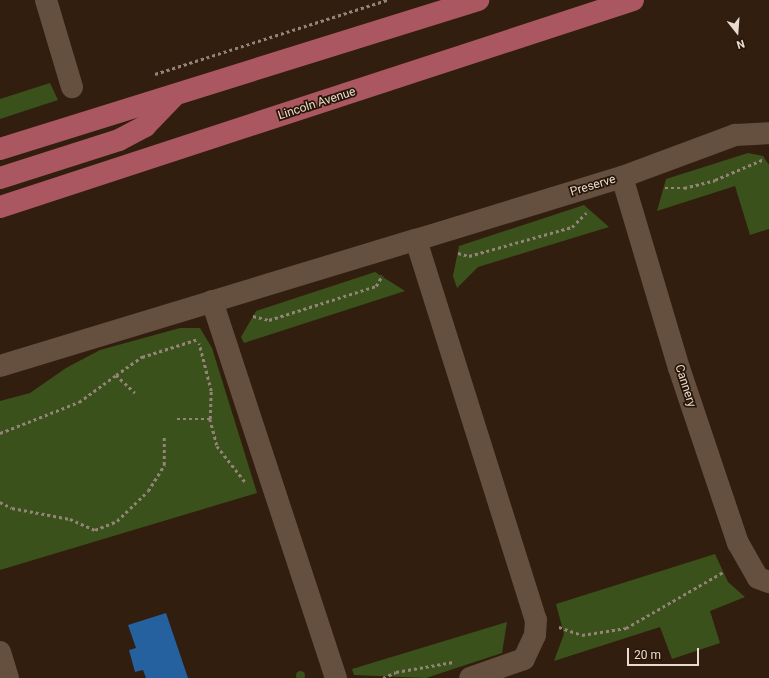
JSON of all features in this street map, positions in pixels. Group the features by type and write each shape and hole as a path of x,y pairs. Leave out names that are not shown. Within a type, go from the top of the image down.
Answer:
{"main road":[{"path":"0,149 478,0"},
{"name":"Lincoln Avenue","path":"0,207 633,0"},
{"path":"0,178 119,140 145,126 176,94"}],"street":[{"path":"46,0 72,87"},
{"name":"Preserve","path":"0,366 622,177 735,136 769,133"},
{"name":"Cannery","path":"622,177 678,368 738,543 758,578 769,582"},
{"path":"416,240 536,620 535,635 524,659 466,669"},
{"path":"212,302 336,678"},
{"path":"0,652 8,678"}],"path":[{"path":"152,75 388,0"},
{"path":"665,188 684,188 715,180 764,159"},
{"path":"458,253 469,256 572,227 590,210"},
{"path":"253,316 269,320 376,286 382,276"},
{"path":"0,433 80,402 142,357 198,337 211,391 210,419 217,446 250,487"},
{"path":"116,375 135,393"},
{"path":"177,419 210,419"},
{"path":"0,502 12,508 70,519 95,530 117,521 148,491 164,465 164,436"},
{"path":"559,627 582,635 626,628 723,572"},
{"path":"384,678 396,672 466,669"}],"green space":[{"path":"50,83 58,100 0,119 0,99"},
{"path":"748,153 763,156 769,165 769,229 750,235 735,186 657,211 666,179"},
{"path":"584,205 609,227 478,267 457,288 453,276 459,246"},
{"path":"375,272 405,291 244,343 241,337 256,311"},
{"path":"180,328 200,328 212,348 257,493 0,570 0,401 30,393 66,368 100,350"},
{"path":"715,554 728,582 745,597 710,611 720,643 672,659 660,627 554,661 564,634 556,604"},
{"path":"507,622 502,653 426,678 354,675 352,669"},
{"path":"300,670 305,675 300,680 295,675"}],"water":[{"path":"166,613 188,678 146,678 143,670 135,672 129,650 136,648 128,625"}]}
